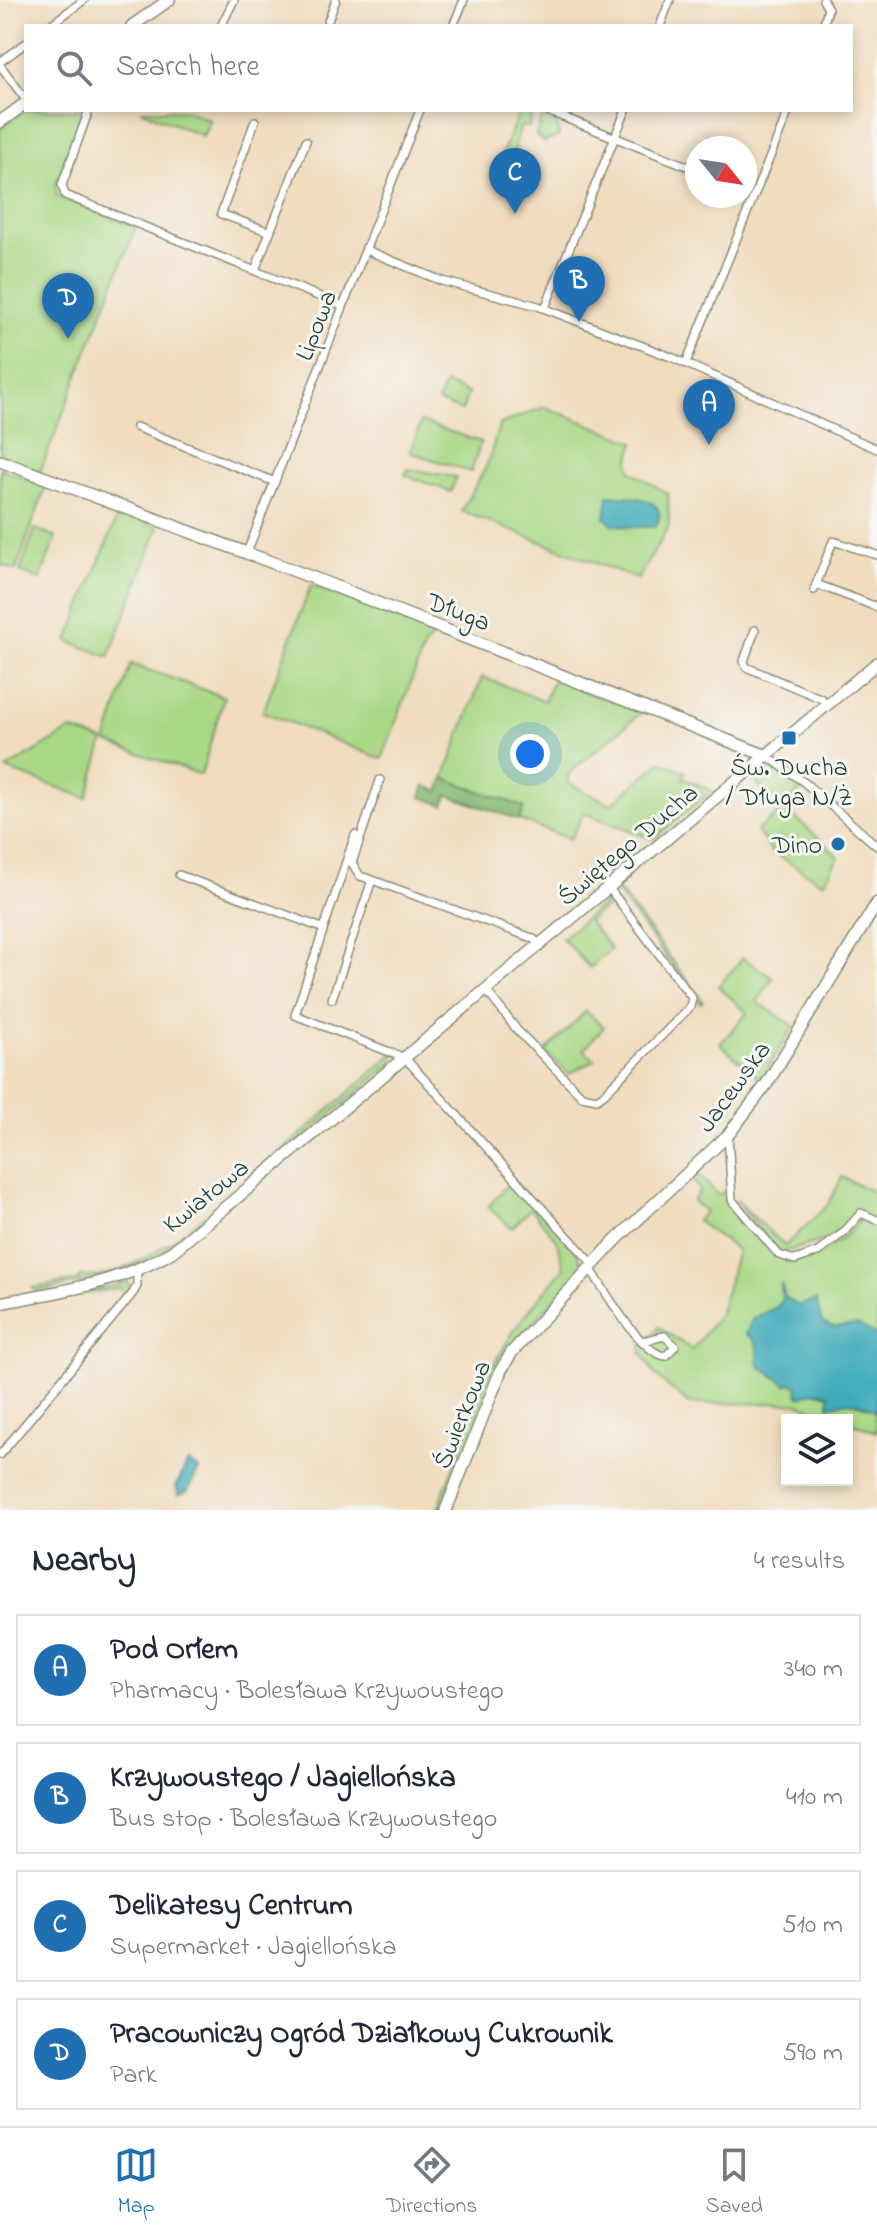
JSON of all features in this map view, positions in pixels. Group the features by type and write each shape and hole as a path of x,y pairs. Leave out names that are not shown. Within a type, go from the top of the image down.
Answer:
{"street":[{"path":"65,0 72,9"},
{"path":"52,24 84,0"},
{"path":"135,24 169,0"},
{"path":"222,24 234,0"},
{"path":"327,24 336,0"},
{"path":"454,24 464,0"},
{"path":"661,24 670,0"},
{"path":"823,0 828,12 824,24"},
{"path":"24,45 0,63 24,99"},
{"path":"0,122 24,104"},
{"path":"88,112 62,185 65,195 343,306"},
{"name":"Lipowa","path":"246,555 419,112"},
{"path":"550,112 685,165"},
{"path":"545,308 625,112"},
{"path":"757,188 788,112"},
{"path":"255,121 221,214 270,232"},
{"path":"255,270 306,141"},
{"path":"686,363 749,208"},
{"path":"366,250 442,281 545,308 686,363 877,449"},
{"path":"136,427 275,482"},
{"name":"Długa","path":"0,461 311,577 767,756 805,783 877,846"},
{"path":"877,555 833,541 815,587 877,607"},
{"path":"755,630 744,661 746,667 822,699 828,706"},
{"name":"Świętego Ducha","path":"405,1058 877,663"},
{"path":"380,780 352,863 360,876 520,933 541,945"},
{"path":"355,835 295,1015 405,1058 591,1266 642,1341"},
{"path":"179,875 322,928"},
{"path":"332,999 372,880"},
{"path":"486,990 517,1030 582,1096 597,1099 604,1094 690,1007 692,998 609,888"},
{"name":"Jacewska","path":"591,1266 728,1135 766,1085 877,903"},
{"name":"Kwiatowa","path":"0,1303 107,1282 137,1271 184,1242 405,1058"},
{"path":"728,1135 732,1200 779,1255 795,1260 818,1252 843,1233 861,1213 877,1220"},
{"name":"Świerkowa","path":"446,1510 501,1370 522,1339 591,1266"},
{"path":"0,1455 133,1293 138,1282 137,1271"}],"green space":[{"path":"24,111 83,112 55,187 58,197 136,227 40,472 0,455 0,129"},
{"path":"145,112 190,112 210,120 203,136"},
{"path":"519,112 532,113 529,127 521,126 515,144 516,164 523,165 523,172 498,163"},
{"path":"542,117 557,123 559,136 544,142 536,136"},
{"path":"445,384 468,393 462,411 438,402"},
{"path":"545,407 635,442 629,461 631,471 668,494 669,526 638,579 461,511 487,465 500,424"},
{"path":"421,422 481,442 471,472 410,452"},
{"path":"0,468 46,486 16,570 0,564"},
{"path":"408,469 456,477 451,492 405,475"},
{"path":"119,512 159,527 109,657 68,641"},
{"path":"35,529 56,537 40,580 20,572"},
{"path":"311,585 436,634 425,645 382,759 263,712"},
{"path":"131,664 224,697 201,775 106,742"},
{"path":"482,677 544,701 554,678 642,712 568,774 568,783 611,804 661,762 686,772 683,778 712,791 653,839 584,813 570,839 519,820 523,807 444,778"},
{"path":"71,730 104,741 87,798 6,769"},
{"path":"771,767 803,787 785,808 839,857 823,883 772,852 757,831 784,808 752,779"},
{"path":"444,778 524,807 519,820 448,795 444,805 421,797 425,786 439,791"},
{"path":"618,889 703,1001 701,1003 616,891"},
{"path":"609,899 617,909 607,906 588,921 611,949 590,968 562,938"},
{"path":"743,958 773,978 757,1002 794,1026 761,1079 720,1044 747,1013 718,986"},
{"path":"586,1011 604,1027 584,1049 595,1060 569,1074 545,1052"},
{"path":"394,1053 395,1061 245,1183"},
{"path":"697,1173 718,1195 726,1190 730,1201 787,1262 828,1248 860,1220 855,1218 829,1239 780,1253 736,1200 785,1246 828,1205 842,1177 877,1194 877,1336 858,1326 834,1328 822,1323 815,1300 798,1306 785,1297 782,1286 782,1301 755,1339 761,1367 782,1381 798,1386 797,1394 802,1397 809,1391 829,1395 829,1405 846,1400 875,1410 877,1432 853,1423 853,1414 827,1414 797,1403 689,1404 655,1375 641,1351 644,1339 651,1337 659,1327 692,1350 720,1313 737,1250 697,1221 705,1211 693,1201 700,1190 691,1179"},
{"path":"512,1179 577,1251 582,1264 580,1272 519,1337 441,1510 438,1508 488,1375 516,1327 564,1267 557,1241 531,1208 512,1228 488,1207"},
{"path":"238,1188 238,1194 156,1257 104,1278 36,1292 33,1288 121,1270 186,1231"},
{"path":"128,1282 131,1291 86,1343 124,1297 121,1288 62,1297"}],"water":[{"path":"608,495 637,498 653,504 658,509 656,527 613,524 605,518"},
{"path":"781,1283 785,1297 798,1306 816,1300 822,1323 834,1328 858,1325 877,1336 877,1420 875,1410 863,1404 847,1402 829,1406 829,1395 824,1392 798,1396 798,1386 791,1382 787,1385 758,1364 757,1346 746,1334 753,1318 777,1307 782,1301"},
{"path":"188,1462 199,1469 188,1491 178,1495 176,1486"}],"place":[{"name":"Delikatesy Centrum","path":"515,214"},
{"name":"Krzywoustego / Jagiellońska","path":"579,322"},
{"name":"Pracowniczy Ogród Działkowy Cukrownik","path":"68,339"},
{"name":"Pod Orłem","path":"709,445"},
{"name":"Św. Ducha / Długa N/Ż","path":"789,738"},
{"name":"Dino","path":"838,844"}]}
